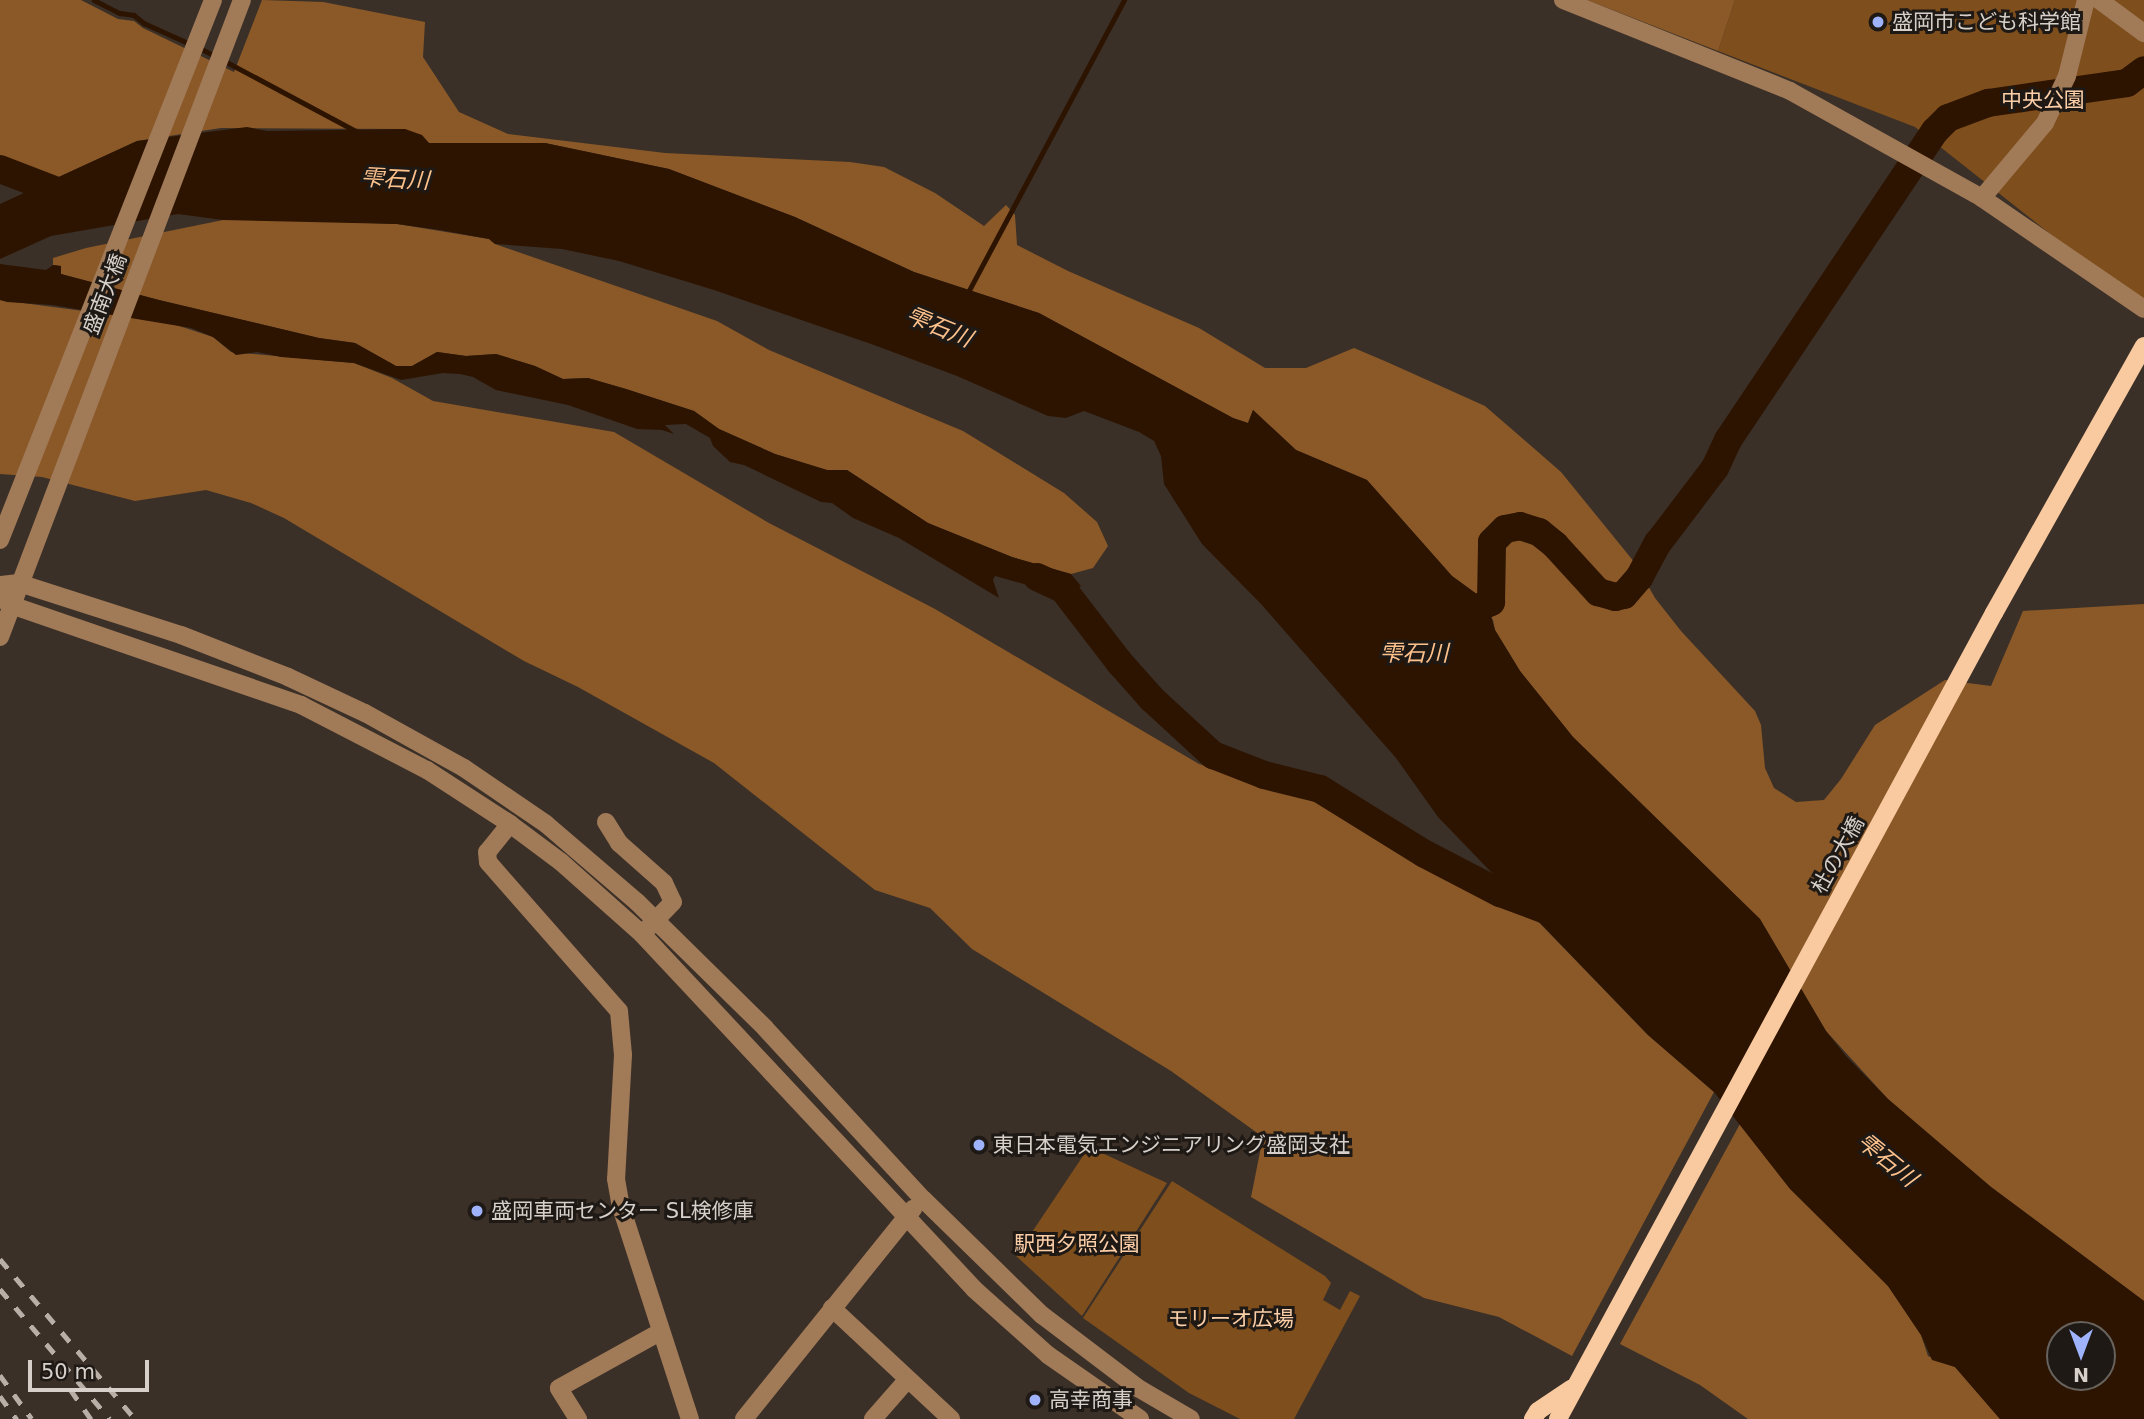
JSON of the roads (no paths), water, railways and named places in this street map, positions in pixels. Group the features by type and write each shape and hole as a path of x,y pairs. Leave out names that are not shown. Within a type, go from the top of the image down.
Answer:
{"main road":[{"name":"杜の大橋","path":"1558,1419 1994,612 2144,346"},
{"path":"1533,1419 1538,1411 1574,1387"}],"street":[{"name":"盛南大橋","path":"0,540 213,0"},
{"name":"盛南大橋","path":"0,637 6,601 19,583 43,523 242,0"},
{"path":"1563,0 1790,91 1982,198 2144,309"},
{"path":"1982,198 2045,123 2067,76 2086,0"},
{"path":"2099,0 2144,33"},
{"path":"0,585 19,583 181,635 288,677 365,713 464,768 546,824 656,920 765,1028 923,1199 1042,1315 1138,1388 1191,1419"},
{"path":"6,601 301,705 428,770 510,824 561,862 642,934 974,1289 1048,1355 1128,1416 1138,1388"},
{"path":"606,822 619,843 664,883 673,902 642,934"},
{"path":"510,824 487,852 488,862 619,1012 622,1055 616,1179 621,1207 690,1419"},
{"path":"744,1419 923,1199"},
{"path":"832,1308 951,1419"},
{"path":"578,1419 559,1388 660,1332"},
{"path":"873,1419 907,1380"}],"water":[{"name":"雫石川","path":"247,127 267,131 405,129 422,135 429,143 545,143 669,169 795,217 914,272 1039,313 1233,418 1248,423 1253,410 1296,450 1367,480 1452,576 1478,595 1489,610 1495,630 1520,671 1573,737 1760,919 1826,1031 1888,1099 1991,1187 2144,1301 2144,1419 2000,1419 1955,1367 1932,1360 1921,1335 1888,1286 1790,1189 1714,1092 1648,1035 1438,817 1396,758 1261,604 1202,544 1164,484 1161,456 1154,441 1139,432 1084,411 1066,418 1048,416 957,376 714,290 619,261 562,249 495,244 489,239 397,224 223,220 178,214 51,236 0,259 0,204 137,141"},
{"path":"0,264 46,270 53,265 61,266 61,274 159,300 319,338 355,343 396,366 412,366 437,352 466,356 496,354 535,366 563,379 588,378 626,389 694,411 719,429 775,454 827,470 847,470 928,523 1012,557 1071,574 1081,586 1060,600 1038,588 995,576 993,580 999,598 899,538 853,518 832,503 821,502 744,465 730,462 713,446 710,438 686,424 665,425 674,434 662,430 637,429 568,405 496,390 473,377 460,374 443,373 401,380 354,363 281,357 257,352 236,355 213,337 191,328 52,305 7,302 0,300"}],"waterway":[{"path":"94,0 120,13 134,15 144,23 190,44"},
{"path":"966,296 1124,0"},
{"path":"198,47 215,56"},
{"path":"223,60 360,133"},
{"path":"1451,620 1491,602 1492,542 1505,529 1520,526 1539,532 1555,545 1598,592 1615,597 1624,595 1639,578 1658,543 1715,468 1728,440 1935,131 1948,118 1988,103 2127,83 2144,70"},
{"name":"雫石川","path":"0,169 75,198"},
{"name":"雫石川","path":"1037,577 1063,589 1120,663 1152,699 1213,755 1264,775 1320,789 1425,854 1500,893 1551,912"}],"railway":[{"path":"0,1259 135,1419"},
{"path":"0,1289 110,1419"},
{"path":"57,1370 91,1419"},
{"path":"0,1375 32,1419"},
{"path":"0,1396 17,1419"}],"place":[{"name":"盛岡市こども科学館","path":"1878,22"},
{"name":"東日本電気エンジニアリング盛岡支社","path":"979,1145"},
{"name":"盛岡車両センター SL検修庫","path":"477,1211"},
{"name":"高幸商事","path":"1035,1400"}],"park label":[{"name":"中央公園","path":"2043,100"},
{"name":"駅西夕照公園","path":"1077,1244"},
{"name":"モリーオ広場","path":"1231,1319"}]}
